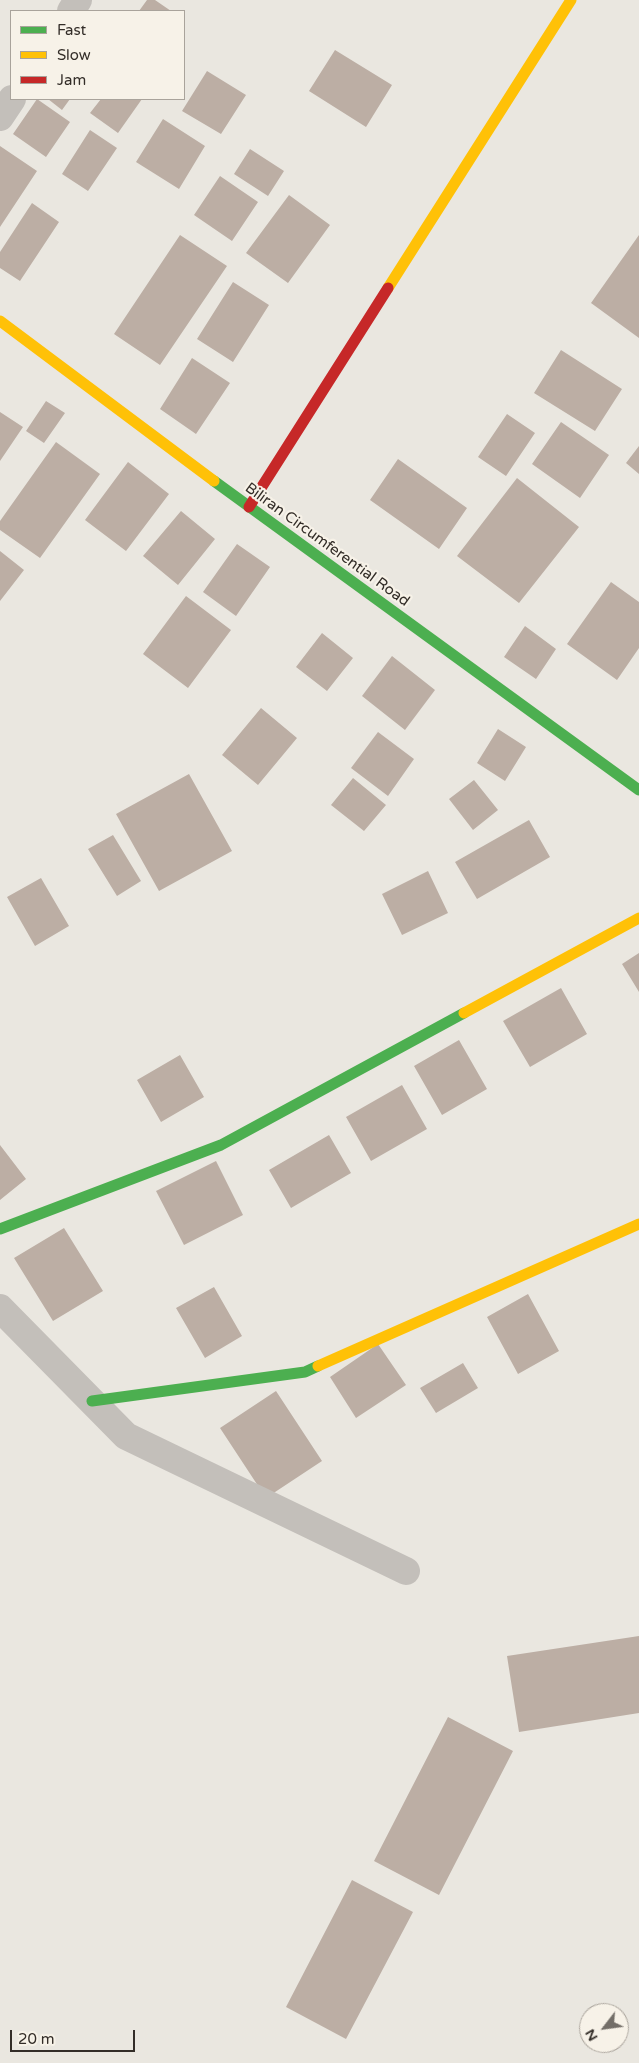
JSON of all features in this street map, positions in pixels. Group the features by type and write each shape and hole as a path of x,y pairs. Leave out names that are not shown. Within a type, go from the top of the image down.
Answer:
{"street":[{"path":"248,507 570,0"},
{"path":"0,117 11,100"},
{"name":"Biliran Circumferential Road","path":"0,321 248,507 639,790"},
{"path":"0,1229 221,1145 639,918"},
{"path":"92,1401 305,1372 639,1224"},
{"path":"0,1308 126,1436 406,1571"}],"building":[{"path":"147,0 155,0 170,10 140,10"},
{"path":"335,50 392,85 366,127 309,91"},
{"path":"207,71 246,95 221,134 182,111"},
{"path":"36,100 70,122 46,157 13,134"},
{"path":"49,100 69,100 62,110"},
{"path":"100,100 141,100 118,133 90,113"},
{"path":"163,119 205,146 179,189 136,162"},
{"path":"90,130 117,148 88,191 62,174"},
{"path":"0,146 37,171 0,227"},
{"path":"250,149 284,171 268,196 234,174"},
{"path":"220,176 258,202 232,241 194,215"},
{"path":"289,195 330,225 288,283 246,253"},
{"path":"32,203 59,222 20,281 0,268 0,252"},
{"path":"180,235 227,266 160,365 114,334"},
{"path":"639,235 639,338 591,303"},
{"path":"233,282 269,305 233,362 197,339"},
{"path":"561,350 622,389 595,431 534,393"},
{"path":"192,358 230,383 196,434 160,409"},
{"path":"46,401 65,413 44,443 26,431"},
{"path":"0,412 23,427 0,461"},
{"path":"507,414 535,433 506,476 478,457"},
{"path":"561,422 609,455 580,498 532,464"},
{"path":"56,442 100,474 40,558 0,530 0,521"},
{"path":"639,446 639,474 626,463"},
{"path":"398,459 467,508 439,549 370,500"},
{"path":"128,462 169,494 126,551 85,520"},
{"path":"517,478 579,527 519,603 457,556"},
{"path":"181,511 215,539 178,585 143,556"},
{"path":"237,544 270,567 236,616 203,592"},
{"path":"0,551 24,570 0,601"},
{"path":"611,582 639,602 639,648 617,680 567,644"},
{"path":"186,596 231,630 188,688 143,654"},
{"path":"525,626 556,649 536,679 504,657"},
{"path":"322,633 353,658 327,691 296,667"},
{"path":"392,656 435,690 405,730 362,696"},
{"path":"261,708 297,738 258,785 222,755"},
{"path":"498,729 526,747 505,781 477,763"},
{"path":"378,732 414,759 388,796 351,768"},
{"path":"189,774 232,851 159,891 116,814"},
{"path":"353,778 386,805 364,831 331,805"},
{"path":"474,780 498,810 473,830 449,799"},
{"path":"529,820 550,857 477,899 455,862"},
{"path":"113,835 141,881 117,896 88,849"},
{"path":"428,871 448,913 402,935 382,894"},
{"path":"41,878 69,926 35,946 7,897"},
{"path":"639,953 639,992 622,964"},
{"path":"561,988 587,1034 530,1067 503,1021"},
{"path":"459,1040 487,1089 442,1115 414,1066"},
{"path":"180,1055 204,1097 161,1122 137,1080"},
{"path":"402,1085 427,1129 371,1161 346,1117"},
{"path":"329,1135 351,1173 291,1208 269,1170"},
{"path":"0,1145 26,1179 0,1200"},
{"path":"216,1161 243,1215 184,1245 156,1191"},
{"path":"64,1228 103,1291 53,1321 14,1258"},
{"path":"214,1287 242,1336 205,1358 176,1308"},
{"path":"528,1294 559,1351 518,1374 487,1317"},
{"path":"378,1344 406,1385 356,1418 330,1377"},
{"path":"463,1363 478,1388 436,1413 420,1388"},
{"path":"276,1391 322,1461 266,1498 220,1428"},
{"path":"639,1636 639,1713 519,1732 507,1656"},
{"path":"448,1717 513,1751 439,1895 374,1861"},
{"path":"352,1880 413,1912 346,2039 286,2007"}],"traffic: fast":[{"path":"214,481 639,790"},
{"path":"0,1229 221,1145 464,1013"},
{"path":"92,1401 305,1372 318,1366"}],"traffic: slow":[{"path":"388,288 571,0"},
{"path":"0,321 214,481"},
{"path":"464,1013 639,918"},
{"path":"318,1366 639,1224"}],"traffic: jam":[{"path":"249,507 388,288"}]}
